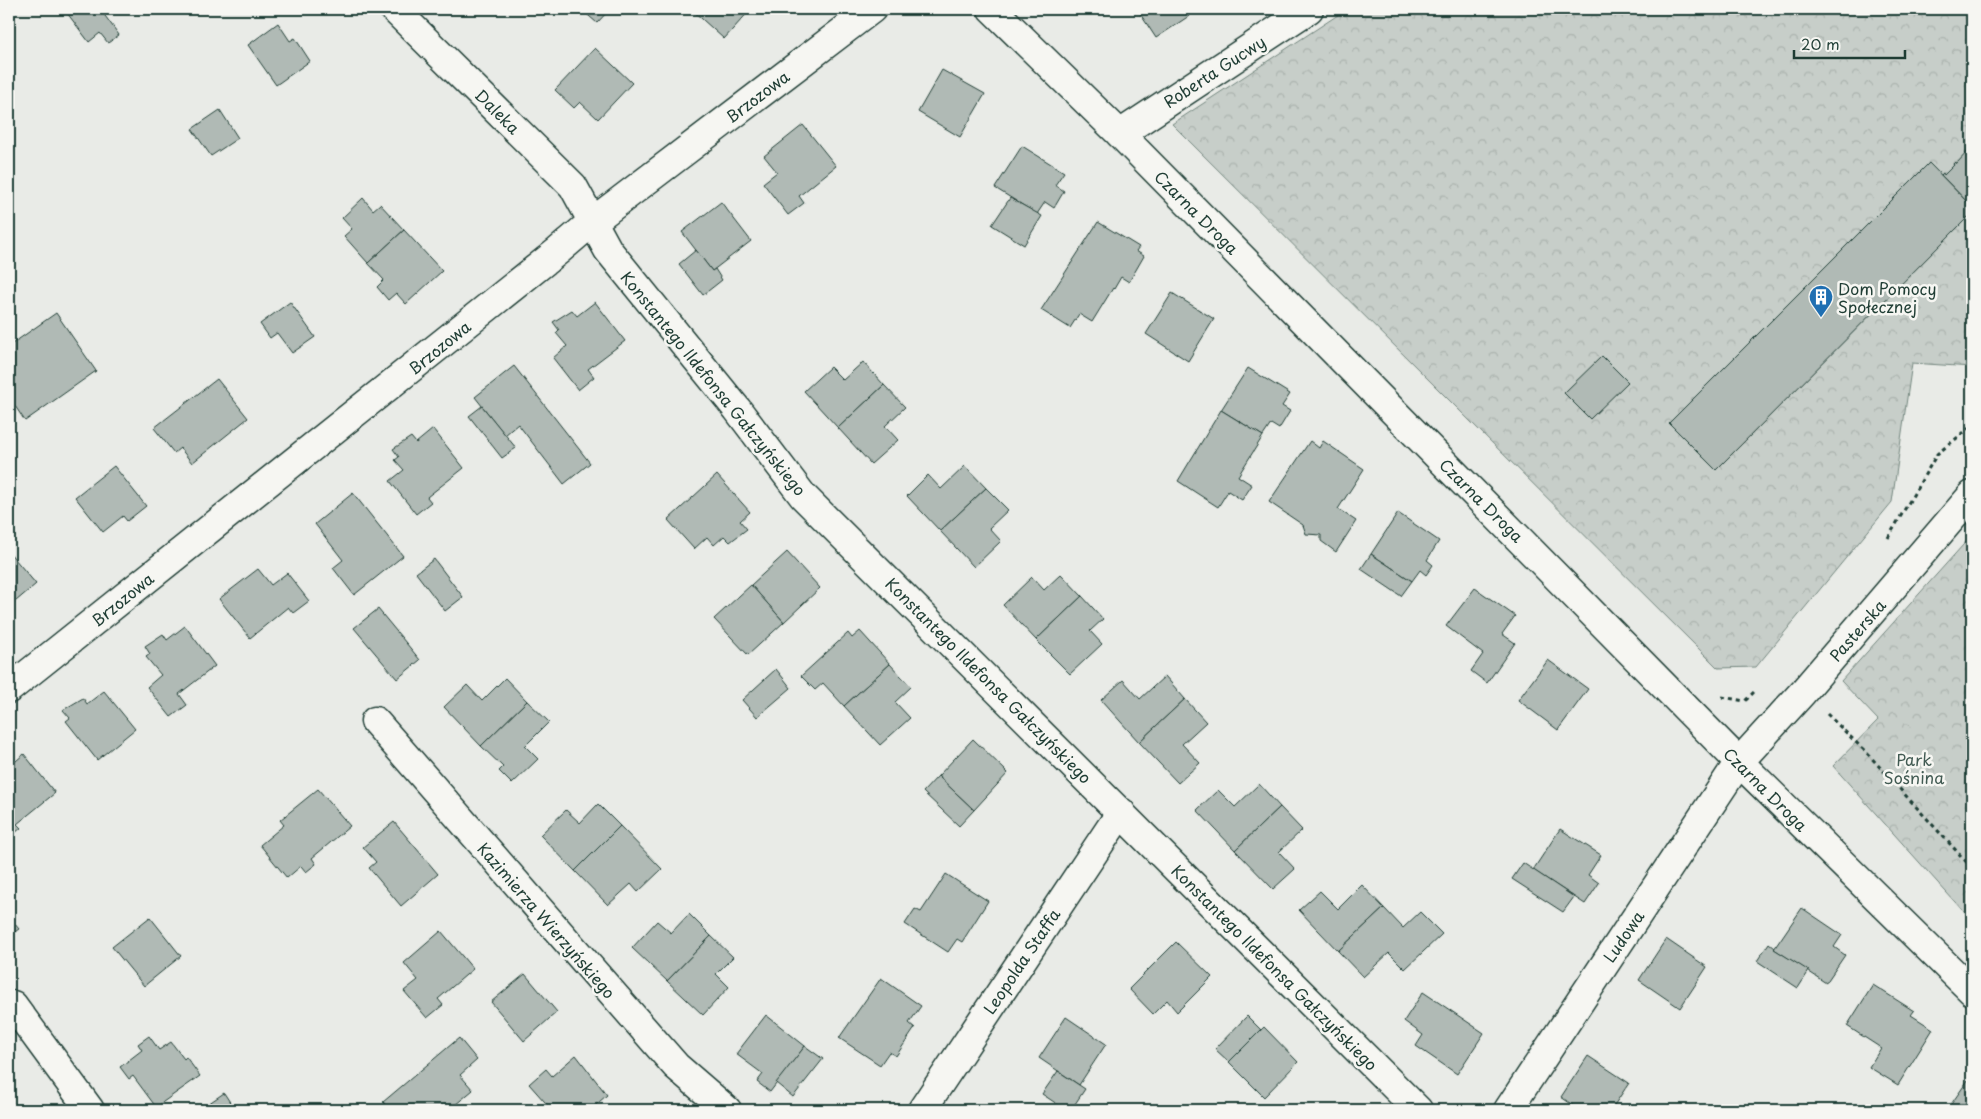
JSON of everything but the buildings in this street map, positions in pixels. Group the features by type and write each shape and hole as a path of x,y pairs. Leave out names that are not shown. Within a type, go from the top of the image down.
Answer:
{"street":[{"name":"Daleka","path":"394,9 573,186 592,222"},
{"name":"Brzozowa","path":"9,689 558,252 592,222 872,9"},
{"name":"Czarna Droga","path":"992,9 1120,134 1739,762 1972,991"},
{"name":"Roberta Gucwy","path":"1120,134 1309,9"},
{"name":"Konstantego Ildefonsa Gałczyńskiego","path":"592,222 608,250 737,409 803,496 1418,1110"},
{"name":"Pasterska","path":"1739,762 1803,692 1972,495"},
{"name":"Kazimierza Wierzyńskiego","path":"375,721 676,1066 727,1110"},
{"name":"Ludowa","path":"1508,1110 1739,762"},
{"name":"Leopolda Staffa","path":"922,1110 1121,812"},
{"path":"13,1006 90,1110"}],"path":[{"path":"1885,543 1937,454 1972,426"},
{"path":"1716,696 1745,701 1758,688"},
{"path":"1803,692 1866,752 1972,868"}],"green space":[{"path":"1347,9 1972,9 1972,367 1912,363 1892,502 1756,667 1718,668 1172,124"},
{"name":"Park Sośnina","path":"1972,535 1972,921 1833,766 1878,720 1841,681"}],"place":[{"name":"Dom Pomocy Społecznej","path":"1821,318"}]}
